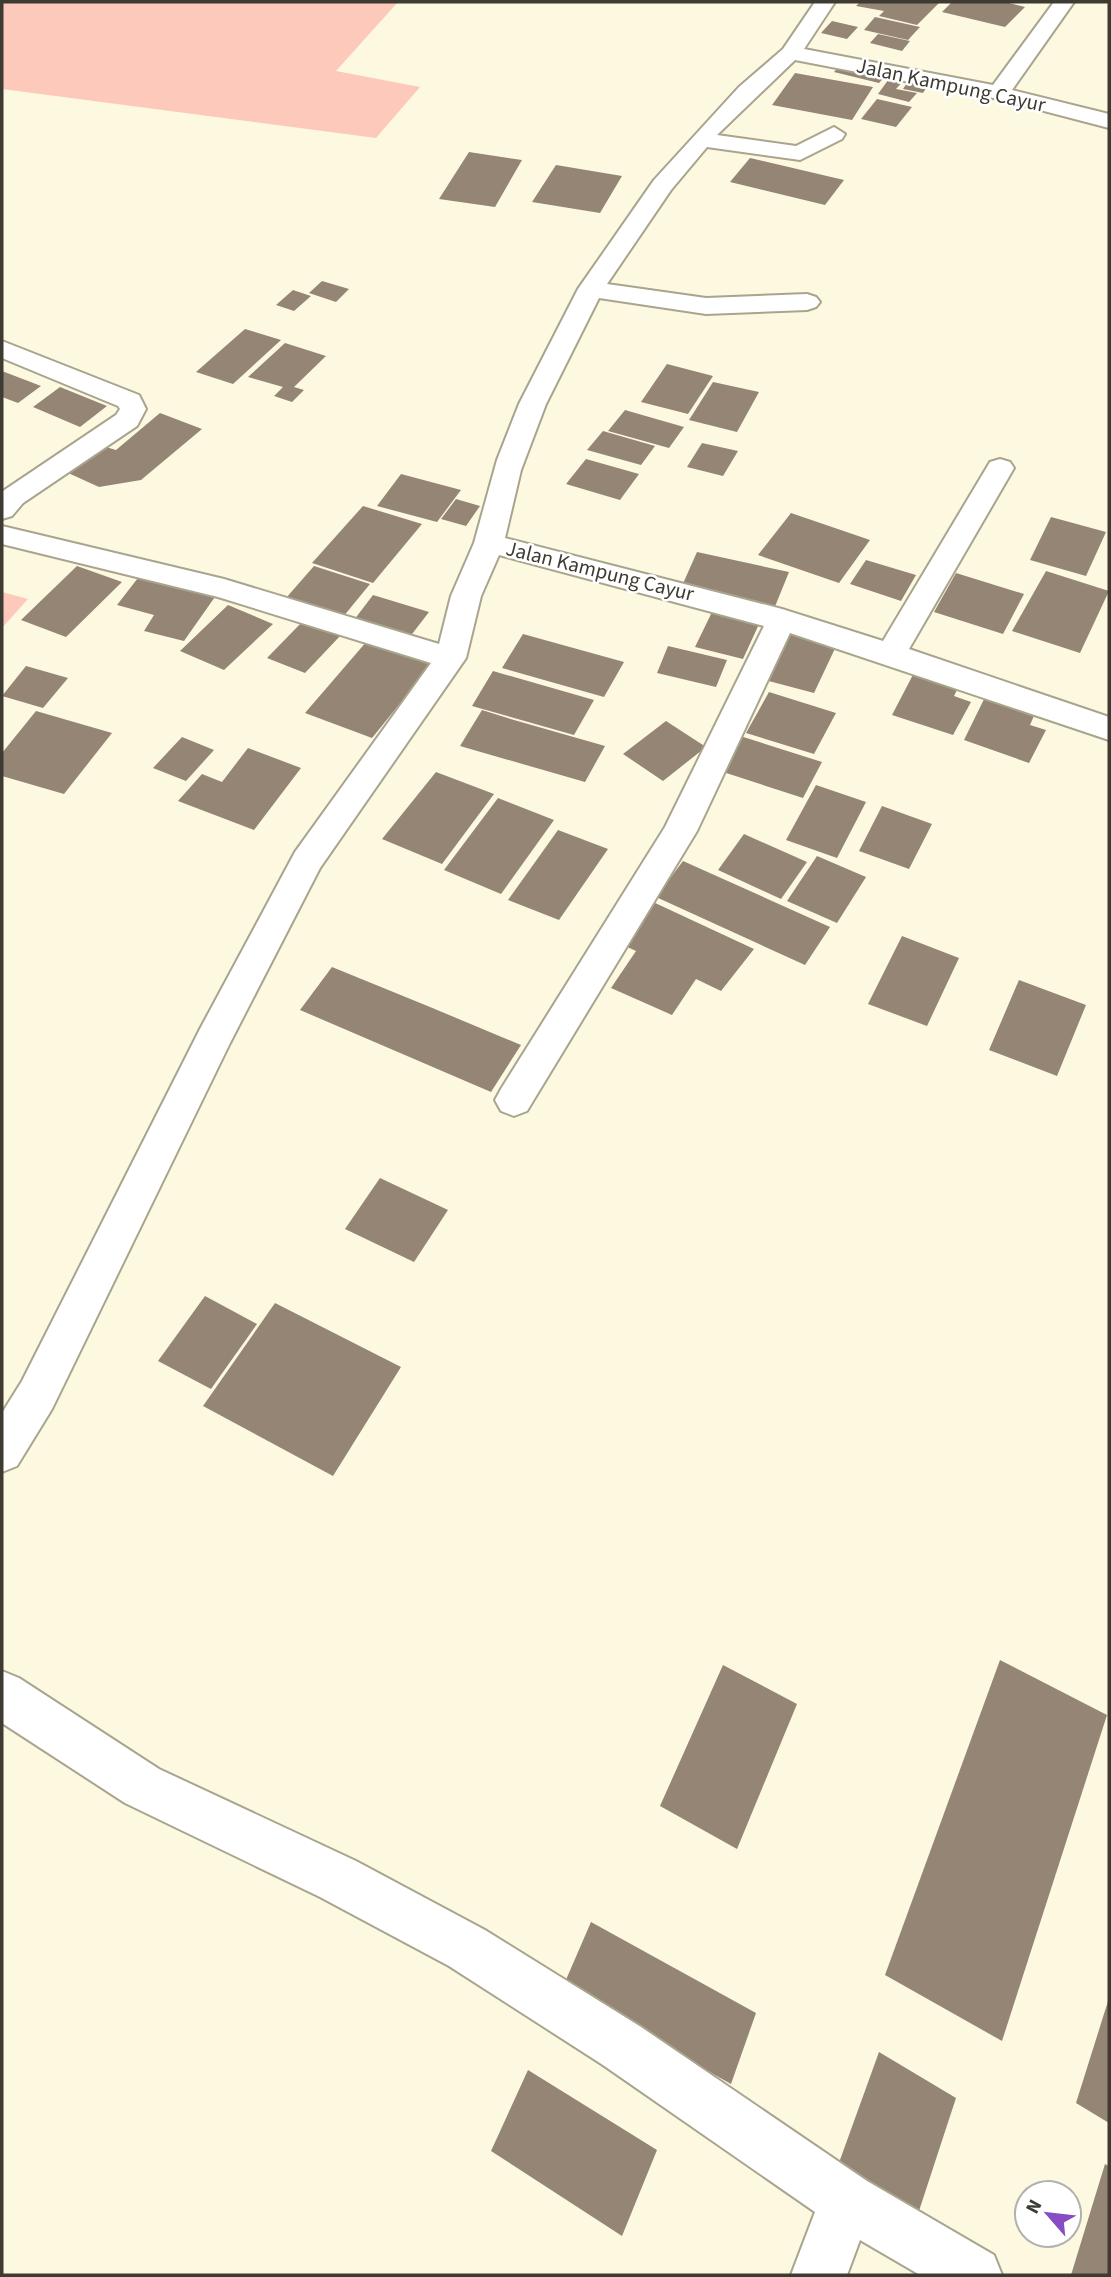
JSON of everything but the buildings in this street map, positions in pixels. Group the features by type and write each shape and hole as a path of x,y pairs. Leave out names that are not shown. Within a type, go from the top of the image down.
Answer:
{"street":[{"name":"Jalan Kampung Cayur","path":"825,2 791,53 756,80 702,139 631,226 590,289 510,460 489,543 589,566 782,619 1109,729"},
{"path":"999,93 1064,2"},
{"name":"Jalan Kampung Cayur","path":"791,53 999,93 1109,121"},
{"path":"702,139 783,153 800,153 834,134"},
{"path":"590,289 706,306 807,302"},
{"path":"2,349 130,401 133,409 127,420 13,497 2,510"},
{"path":"890,655 1000,468"},
{"path":"2,536 224,589 450,659"},
{"path":"2,1451 37,1395 213,1041 307,861 450,659 466,596 489,543"},
{"path":"514,1100 680,831 782,619"},
{"path":"2,1695 142,1786 338,1879 467,1948 622,2046 846,2201 974,2275"},
{"path":"819,2275 846,2201"}],"shaded area":[{"path":"2,2 398,2 336,71 420,87 376,138 2,89"},
{"path":"2,592 28,599 2,628"}]}
